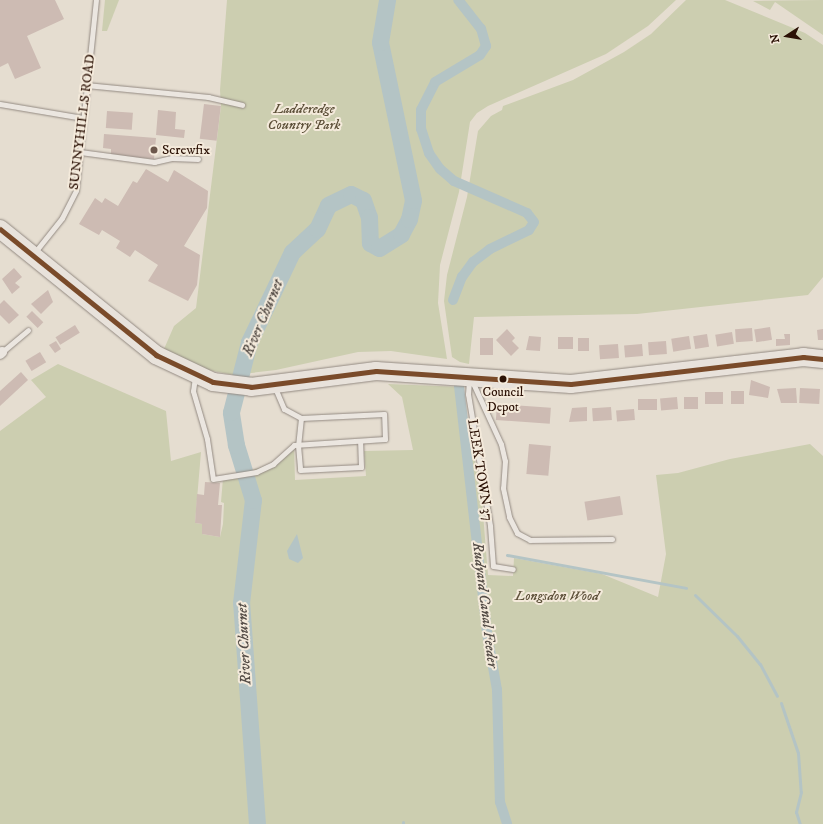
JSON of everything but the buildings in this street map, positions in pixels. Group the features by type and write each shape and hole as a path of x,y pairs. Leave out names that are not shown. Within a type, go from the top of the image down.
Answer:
{"highway":[{"path":"0,229 33,254 156,355 195,376 213,382 251,386 376,371 571,384 803,357 823,358"}],"lane":[{"name":"SUNNYHILLS ROAD","path":"33,254 62,218 74,195 96,0"},
{"path":"86,85 208,97 242,105"},
{"path":"0,104 83,118"},
{"path":"80,152 154,162 172,158 198,159"},
{"path":"1,353 28,330"},
{"path":"195,376 193,391 207,439 213,479 256,472 273,464 296,445 385,440 384,414 301,418 284,409 273,384"},
{"path":"462,376 501,444 505,460 503,488 505,504 517,533 530,540 612,539"},
{"name":"LEEK TOWN 37","path":"462,376 468,394 490,526 493,566 513,569"},
{"path":"301,418 296,445 300,470 361,467 360,441"}],"green space":[{"path":"105,0 119,0 107,31 102,31"},
{"name":"Ladderedge Country Park","path":"227,0 676,0 648,26 606,54 488,106 477,113 470,122 459,192 440,265 438,303 447,359 391,351 358,352 276,370 234,375 197,368 164,349 174,326 196,308 221,106 220,90"},
{"path":"686,0 725,0 805,33 823,45 823,277 808,295 637,314 474,317 469,364 460,362 452,357 444,301 447,275 467,197 478,131 491,116 502,110 503,106 573,80 624,52 651,34"},
{"path":"823,0 823,35 775,2 770,10 753,1"},
{"name":"Longsdon Wood","path":"58,364 166,411 171,461 201,452 195,523 202,524 202,534 220,537 223,524 224,503 221,502 223,478 273,464 294,445 295,480 366,476 364,451 413,450 402,397 388,384 462,387 482,501 488,575 513,576 514,558 602,574 658,597 666,554 656,475 678,473 730,459 810,444 823,456 823,824 0,824 0,431 46,397 31,380"}],"shaded area":[{"path":"297,534 303,558 298,563 289,559 287,551"}],"waterway":[{"name":"River Churnet","path":"257,824 241,603 253,500 236,445 231,412 249,342 292,252 317,229 328,205 351,194 363,200 369,217 370,243 379,248 401,234 409,219 413,200 380,42 387,0"},
{"name":"Rudyard Canal Feeder","path":"453,300 462,277 473,262 490,249 529,230 534,222 527,213 454,181 440,169 429,153 421,129 421,110 435,82 480,55 486,46 481,29 458,0"},
{"name":"Rudyard Canal Feeder","path":"459,386 487,633 497,690 500,802 507,824"},
{"path":"507,555 686,588"},
{"path":"695,595 737,636 760,664 777,696"},
{"path":"781,703 798,753 801,792 796,812 800,824"}],"transit line":[{"path":"0,229 156,355 213,382 251,387 376,371 571,384 803,357 823,359"}],"place":[{"name":"Screwfix","path":"154,150"},
{"name":"Council Depot","path":"503,379"}]}
